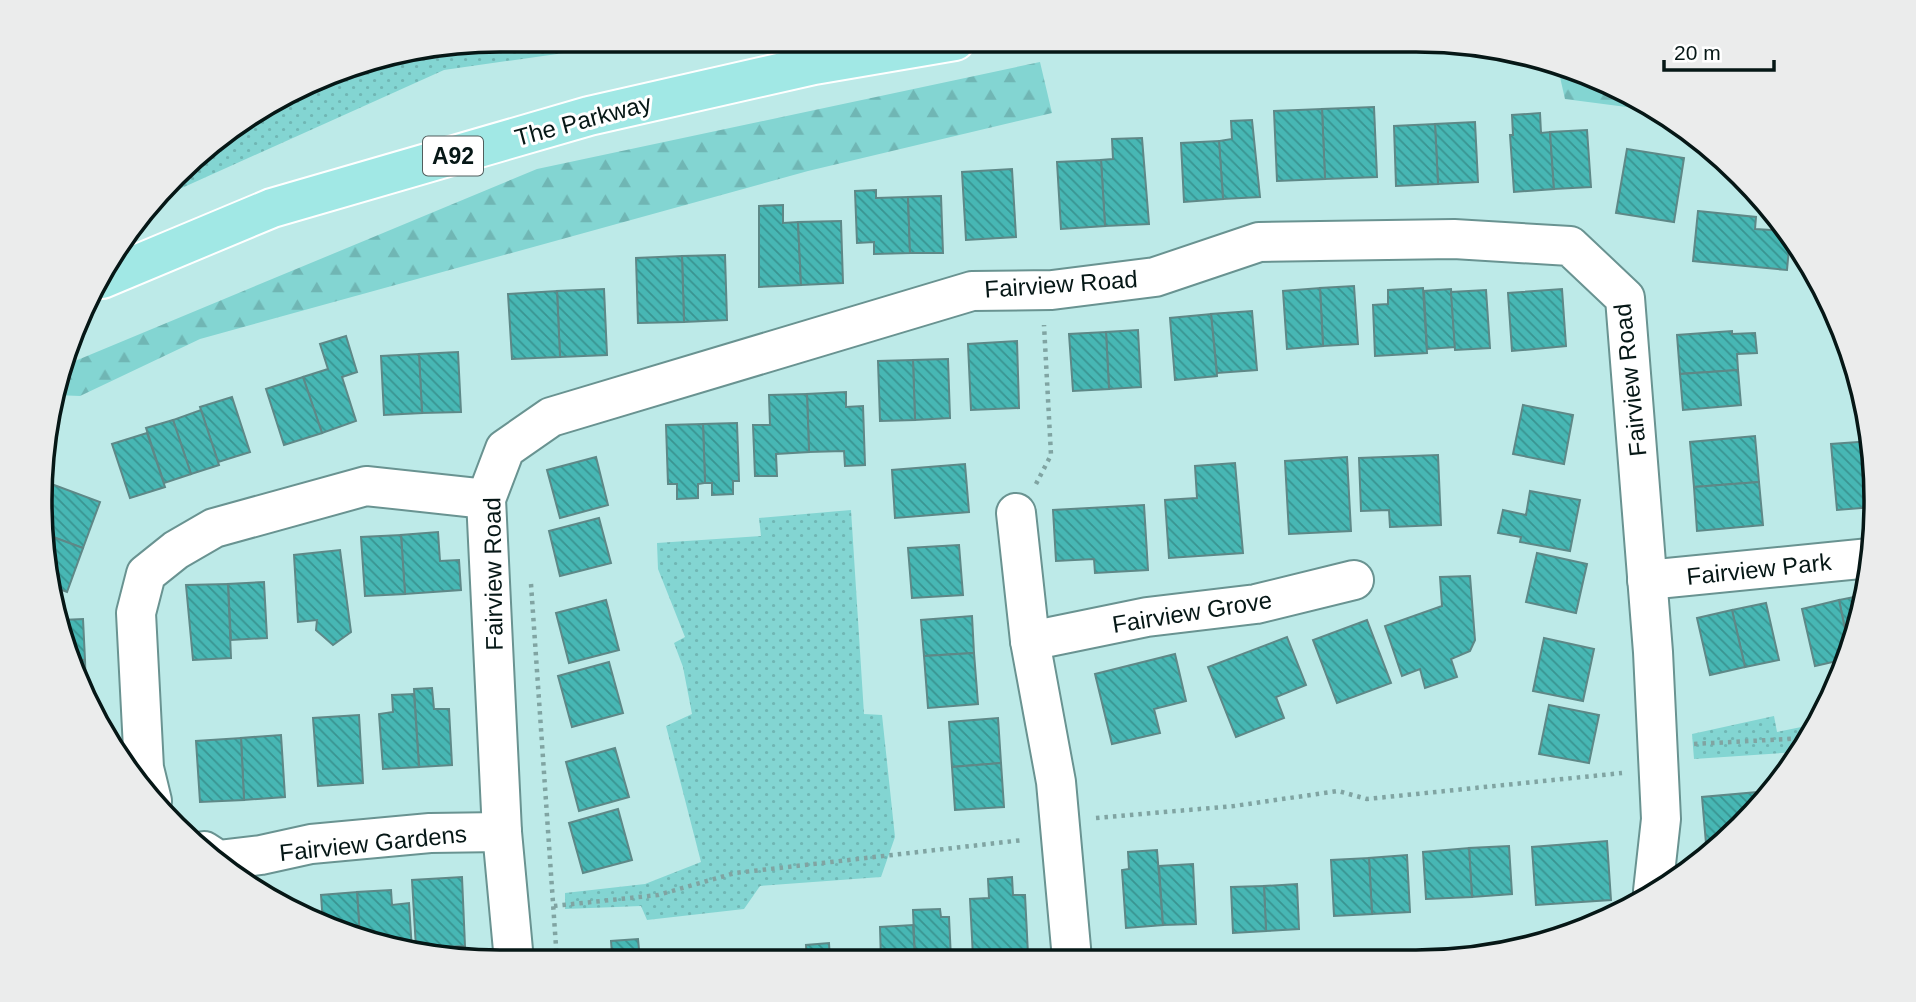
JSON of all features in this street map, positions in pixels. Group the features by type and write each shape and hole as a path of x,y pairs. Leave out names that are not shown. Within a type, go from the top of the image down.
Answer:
{"main road":[{"name":"The Parkway","path":"115,274 272,208 589,116 814,65 890,52"}],"street":[{"name":"Fairview Road","path":"513,950 502,832 486,499 505,449 551,416 972,291 1042,290 1155,277 1259,242 1454,239 1570,246 1625,298 1658,758 1661,819 1655,879"},
{"path":"146,775 136,613 146,574 176,550 214,528 366,486 486,499"},
{"path":"1016,513 1030,641 1061,828 1071,950"},
{"name":"Fairview Park","path":"1647,580 1860,559"},
{"name":"Fairview Grove","path":"1030,641 1147,617 1256,604 1354,580"},
{"name":"Fairview Gardens","path":"230,858 364,839 430,833 502,832"}],"path":[{"path":"1016,513 1034,505 1034,487 1051,455 1042,290"},
{"path":"531,575 556,950"},
{"path":"554,906 658,895 735,873 1061,828 1338,791 1367,799 1794,740"}],"green space":[{"path":"501,52 571,52 444,70 179,189 205,164 252,128 303,99 357,76 442,56"},
{"path":"1040,62 1052,113 808,171 200,339 80,396 65,395 75,361 537,169"},
{"path":"1560,76 1628,107 1565,99"},
{"path":"851,510 864,714 882,715 895,837 881,877 760,886 744,909 647,920 641,906 565,909 565,893 645,884 701,862 666,726 692,714 683,667 674,643 685,637 658,569 657,543 761,536 759,518"},
{"path":"1774,716 1777,732 1802,727 1786,753 1694,759 1692,734"}],"building":[{"path":"1374,107 1377,177 1325,179 1322,109"},
{"path":"1322,109 1325,179 1277,181 1274,111"},
{"path":"1540,113 1541,133 1550,132 1554,189 1514,192 1510,135 1513,135 1512,115"},
{"path":"1252,120 1260,197 1223,199 1219,141 1232,139 1231,121"},
{"path":"1475,122 1478,182 1438,184 1435,124"},
{"path":"1435,124 1438,184 1396,186 1394,126"},
{"path":"1587,130 1591,187 1554,189 1550,132"},
{"path":"1142,138 1149,224 1105,226 1101,160 1113,159 1112,139"},
{"path":"1219,141 1223,199 1184,202 1181,143"},
{"path":"1627,149 1684,158 1674,222 1616,213"},
{"path":"1101,160 1105,226 1061,229 1057,162"},
{"path":"1012,169 1016,237 966,240 962,172"},
{"path":"876,190 876,198 908,197 910,253 874,254 874,242 857,243 855,191"},
{"path":"941,196 943,253 910,253 908,197"},
{"path":"783,205 783,223 798,222 801,285 759,287 759,206"},
{"path":"1698,211 1756,217 1755,229 1773,230 1789,253 1787,270 1693,261"},
{"path":"841,221 843,283 801,285 798,222"},
{"path":"725,255 727,320 684,322 682,256"},
{"path":"682,256 684,322 638,323 636,258"},
{"path":"1354,286 1358,344 1323,346 1320,288"},
{"path":"1320,288 1323,346 1287,349 1283,291"},
{"path":"1423,288 1427,353 1375,356 1373,305 1388,304 1388,290"},
{"path":"604,289 607,355 560,357 557,291"},
{"path":"1451,289 1455,347 1427,349 1424,291"},
{"path":"1562,289 1566,346 1512,351 1508,293"},
{"path":"1486,290 1490,348 1455,350 1451,292"},
{"path":"557,291 560,357 512,359 508,294"},
{"path":"1252,311 1257,370 1217,373 1211,314"},
{"path":"1211,314 1217,376 1175,380 1170,318"},
{"path":"1138,330 1141,387 1109,389 1106,332"},
{"path":"1732,331 1732,334 1755,333 1757,353 1737,354 1738,370 1680,374 1677,335"},
{"path":"1106,332 1109,389 1073,391 1069,334"},
{"path":"346,336 357,372 342,377 356,421 322,433 303,377 328,369 320,344"},
{"path":"1017,341 1019,408 971,410 968,344"},
{"path":"458,352 461,412 422,413 419,354"},
{"path":"419,354 422,413 384,415 381,356"},
{"path":"948,359 950,418 915,420 913,360"},
{"path":"913,360 915,420 880,421 878,361"},
{"path":"1738,370 1741,405 1683,410 1680,374"},
{"path":"303,377 322,433 284,445 266,389"},
{"path":"846,392 846,407 863,406 865,465 845,466 844,451 809,452 807,394"},
{"path":"807,394 809,452 776,454 777,476 755,476 753,425 770,425 769,395"},
{"path":"232,397 250,452 218,462 200,407"},
{"path":"1523,405 1573,415 1564,464 1513,454"},
{"path":"201,410 219,465 191,474 173,420"},
{"path":"173,420 191,474 164,483 146,428"},
{"path":"737,423 739,481 733,481 733,494 712,495 712,483 705,483 703,424"},
{"path":"703,424 705,483 698,484 698,498 677,499 677,484 668,484 666,425"},
{"path":"147,433 165,487 130,498 112,444"},
{"path":"1755,436 1759,482 1694,487 1690,442"},
{"path":"1860,442 1864,508 1837,510 1831,444"},
{"path":"1438,455 1441,525 1390,527 1389,510 1361,511 1359,458"},
{"path":"596,457 608,505 560,518 547,470"},
{"path":"1347,457 1351,531 1289,534 1285,461"},
{"path":"1235,463 1243,553 1169,558 1165,500 1197,498 1195,466"},
{"path":"965,464 969,512 895,518 892,470"},
{"path":"1759,482 1763,525 1697,531 1694,487"},
{"path":"53,484 100,502 83,548 54,537"},
{"path":"1530,491 1580,500 1570,551 1520,542 1521,537 1498,533 1503,510 1526,515"},
{"path":"1144,505 1148,570 1095,573 1094,559 1056,561 1053,510"},
{"path":"599,518 611,563 560,576 549,531"},
{"path":"438,532 440,561 459,560 461,590 405,594 401,535"},
{"path":"401,535 405,594 365,596 361,537"},
{"path":"54,537 83,548 67,592 61,590"},
{"path":"959,545 963,595 912,598 908,548"},
{"path":"340,550 351,632 333,645 316,630 317,620 298,622 294,555"},
{"path":"1537,553 1587,564 1576,613 1526,602"},
{"path":"1470,576 1475,640 1470,651 1451,659 1457,677 1425,688 1420,669 1402,676 1385,626 1442,606 1440,577"},
{"path":"264,582 267,638 231,640 228,584"},
{"path":"228,584 231,658 193,660 186,585"},
{"path":"1853,597 1845,628 1839,600"},
{"path":"606,600 619,650 569,663 556,613"},
{"path":"1839,600 1845,628 1833,662 1815,666 1802,609"},
{"path":"1766,603 1779,660 1745,667 1732,610"},
{"path":"1732,610 1745,667 1710,675 1697,618"},
{"path":"972,616 974,653 924,656 921,620"},
{"path":"83,619 85,660 82,660 69,620"},
{"path":"1367,620 1391,683 1337,703 1313,640"},
{"path":"1287,637 1306,685 1276,697 1284,718 1236,737 1208,667"},
{"path":"1544,638 1594,649 1583,701 1533,691"},
{"path":"974,653 978,704 928,708 924,656"},
{"path":"1175,654 1186,701 1154,709 1160,733 1112,744 1095,674"},
{"path":"609,662 623,713 572,727 558,676"},
{"path":"432,688 434,709 449,709 452,765 419,767 414,689"},
{"path":"414,694 419,767 383,769 379,714 393,712 392,695"},
{"path":"1549,705 1599,715 1589,763 1539,754"},
{"path":"359,715 363,783 318,786 313,718"},
{"path":"998,718 1001,763 952,767 949,722"},
{"path":"281,735 285,797 244,800 241,738"},
{"path":"241,738 244,800 200,802 196,741"},
{"path":"615,748 629,797 579,811 566,762"},
{"path":"1001,763 1004,807 955,810 952,767"},
{"path":"1756,792 1706,842 1702,797"},
{"path":"618,809 632,860 583,873 569,823"},
{"path":"1607,841 1611,900 1536,905 1532,847"},
{"path":"1509,846 1512,894 1472,897 1469,848"},
{"path":"1469,848 1472,897 1426,899 1423,852"},
{"path":"1157,850 1163,925 1126,928 1122,870 1129,869 1128,852"},
{"path":"1407,855 1410,912 1372,914 1369,858"},
{"path":"1369,858 1372,914 1334,916 1331,860"},
{"path":"1193,864 1196,924 1163,925 1159,866"},
{"path":"462,877 465,946 449,947 416,941 412,880"},
{"path":"1012,877 1013,895 1025,895 1028,950 973,950 970,899 989,898 988,879"},
{"path":"1297,884 1299,929 1266,931 1264,886"},
{"path":"1264,886 1266,931 1233,933 1231,887"},
{"path":"391,890 392,905 409,903 411,940 359,927 357,892"},
{"path":"357,892 359,927 322,912 321,895"},
{"path":"940,909 941,917 949,917 951,950 915,950 913,910"},
{"path":"913,925 914,950 881,950 880,927"},
{"path":"638,939 639,950 612,950 611,941"},
{"path":"829,943 829,950 806,950 806,945"}]}
